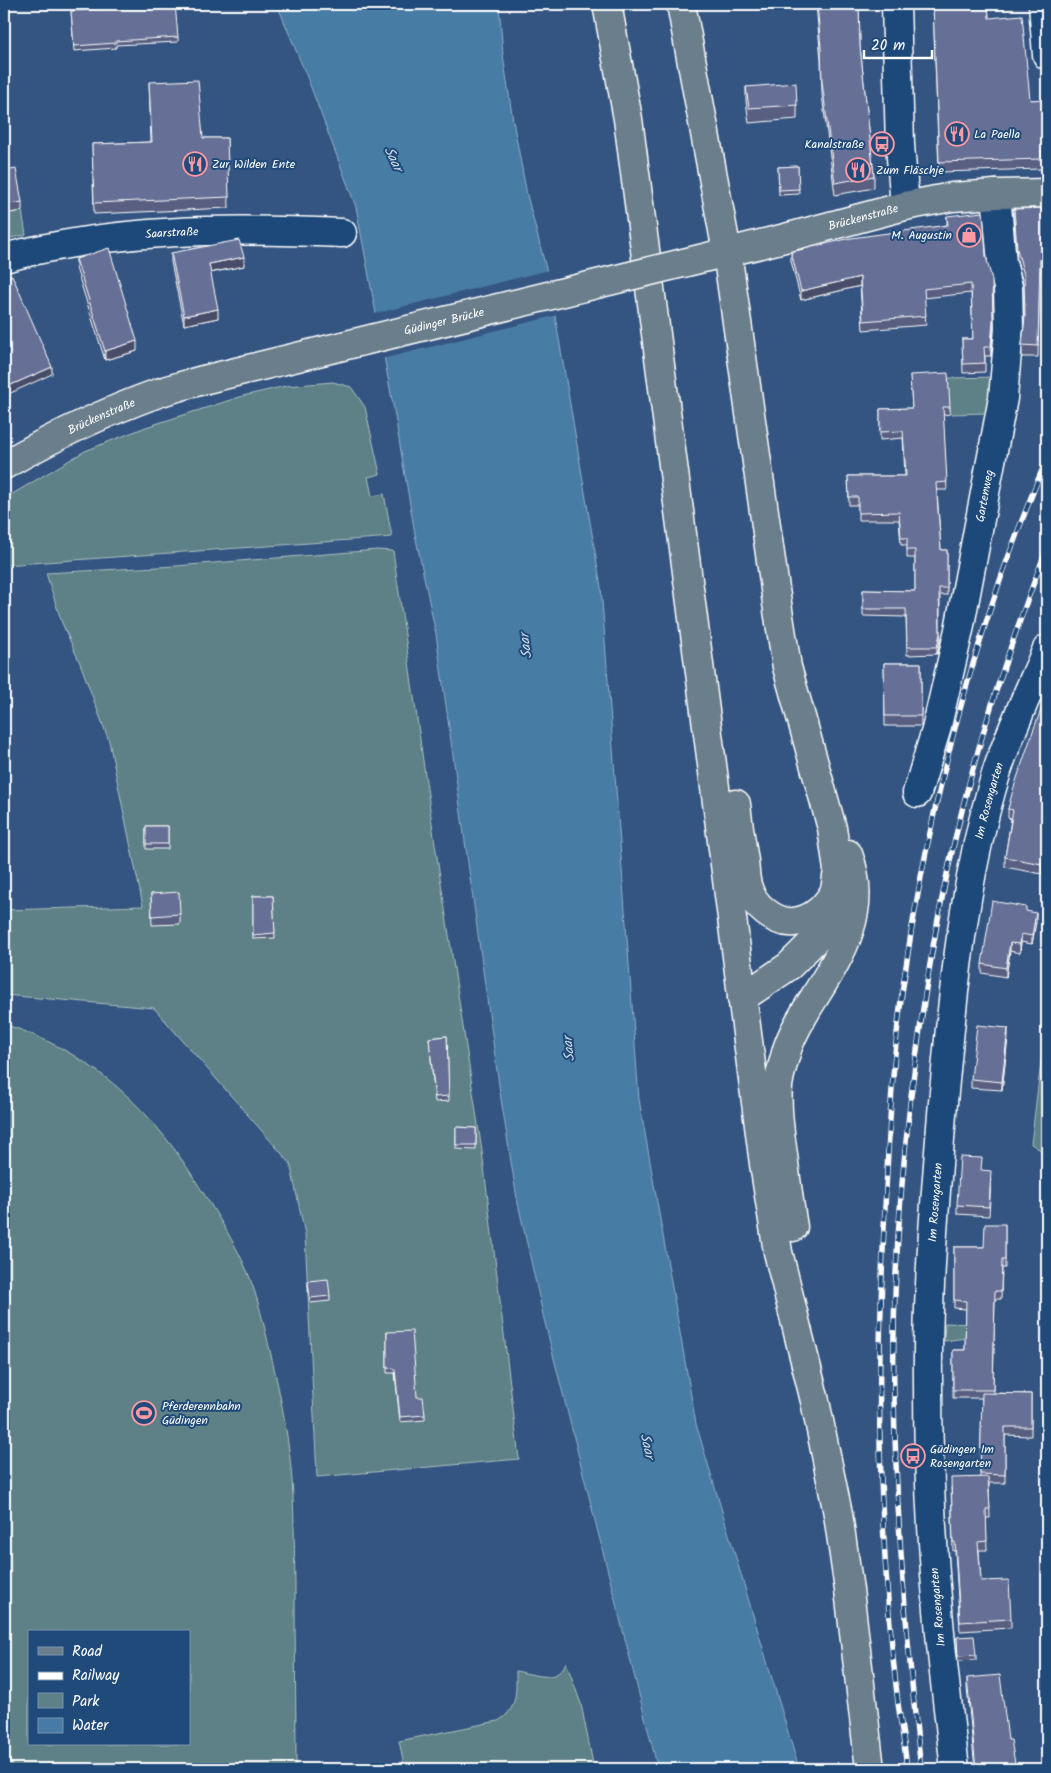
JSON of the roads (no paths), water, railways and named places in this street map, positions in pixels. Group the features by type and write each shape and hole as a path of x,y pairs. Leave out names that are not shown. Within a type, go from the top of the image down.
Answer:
{"main road":[{"path":"607,4 628,119 767,1184 778,1252 815,1401 838,1514 870,1769"},
{"path":"622,4 625,22 628,119"},
{"path":"681,4 727,252 787,667 832,828 838,870 832,911 828,924 818,937 789,966 742,998"},
{"name":"Brückenstraße","path":"683,263 905,206 952,197 1047,193"},
{"name":"Güdinger Brücke","path":"203,380 683,263"},
{"name":"Brückenstraße","path":"4,465 54,437 117,410 159,393 203,380"},
{"path":"677,498 700,542 748,888 758,906 772,916 790,923 803,921 816,914 826,906 835,891"},
{"path":"800,1340 796,1244 779,1126 778,1086 786,1051 794,1031 841,953 850,932 854,912 852,865 847,850 832,828"}],"street":[{"path":"896,4 900,145 905,206"},
{"path":"1043,4 1047,55"},
{"name":"Gartenweg","path":"917,793 936,730 960,630 1006,378 1009,329 1008,287 1002,263 996,194"},
{"name":"Saarstraße","path":"4,258 80,242 174,231 224,230 342,233"},
{"name":"Im Rosengarten","path":"955,1769 940,1636 931,1517 928,1354 929,1287 936,1190 953,1006 975,858 988,803 1007,743 1047,649"}],"water":[{"name":"Saar","path":"277,4 499,4 503,55 513,121 527,195 549,280 601,587 639,1099 696,1424 799,1769 658,1769 544,1319 517,1199 501,1099 436,634 415,534 356,207 309,82"}],"railway":[{"path":"907,1769 895,1678 888,1602 880,1465 883,1244 896,1046 912,924 940,788 957,721 997,588 1047,458"},
{"path":"921,1769 903,1583 895,1443 895,1287 906,1140 929,971 955,839 974,765 996,692 1047,548"}],"place":[{"name":"La Paella","path":"957,134"},
{"name":"Kanalstraße","path":"882,144"},
{"name":"Zur Wilden Ente","path":"195,164"},
{"name":"Zum Fläschje","path":"858,170"},
{"name":"M. Augustin","path":"969,235"},
{"name":"Pferderennbahn Güdingen","path":"144,1413"},
{"name":"Güdingen Im Rosengarten","path":"913,1456"}]}
